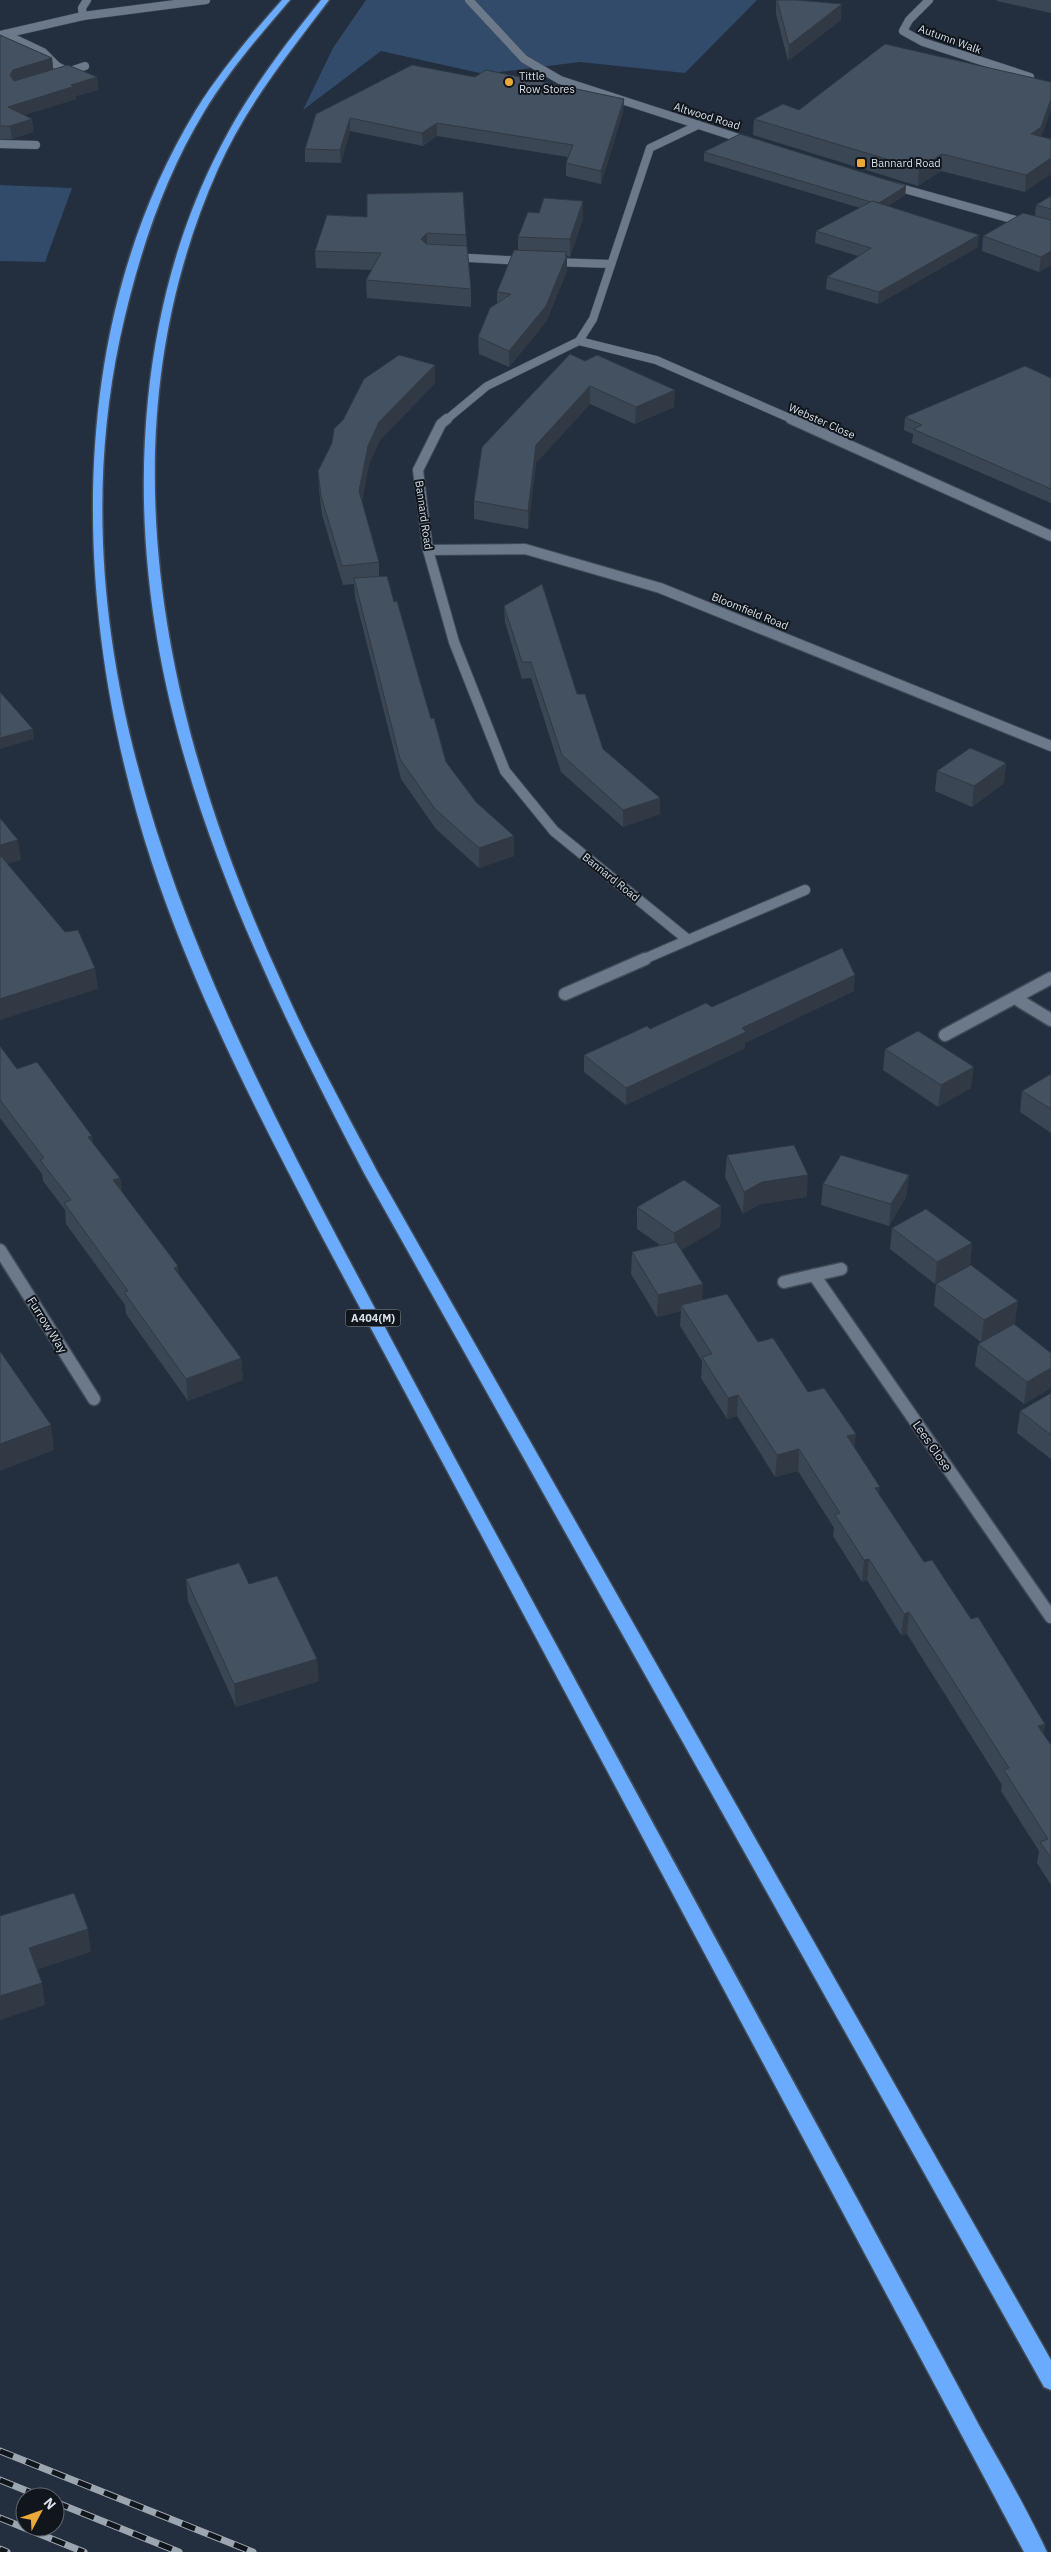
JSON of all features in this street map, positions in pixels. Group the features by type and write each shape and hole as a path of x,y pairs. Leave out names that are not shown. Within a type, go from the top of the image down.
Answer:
{"highway":[{"name":"A404(M)","path":"286,0 272,14 216,88 198,116 159,192 125,286 112,344 99,440 97,496 102,610 115,698 138,799 171,896 209,994 262,1108 498,1554 1036,2552"},
{"path":"321,5 280,56 256,92 213,169 191,221 174,277 159,353 150,445 151,529 159,614 175,701 198,780 228,869 262,954 302,1041 371,1173 1051,2380"}],"street":[{"path":"83,16 82,8 87,0"},
{"path":"2,35 83,16 206,0"},
{"name":"Altwood Road","path":"469,0 524,60 560,80 761,145"},
{"name":"Autumn Walk","path":"929,0 909,20 903,31 923,42 1030,77"},
{"path":"2,35 43,52 57,66 68,72"},
{"path":"51,77 85,66"},
{"path":"579,341 593,319 650,148 698,125"},
{"path":"0,144 36,145"},
{"path":"886,183 1051,230"},
{"path":"446,257 533,261"},
{"path":"543,261 611,264"},
{"name":"Webster Close","path":"579,341 656,360 683,370 1051,536"},
{"name":"Bannard Road","path":"579,341 487,386 442,424 418,470 428,550 454,642 505,771 554,831 688,940"},
{"name":"Bloomfield Road","path":"428,550 525,550 660,588 1051,746"},
{"path":"565,994 806,890"},
{"path":"945,1035 1051,978"},
{"path":"1014,998 1051,1020"},
{"name":"Furrow Way","path":"0,1250 94,1399"},
{"path":"784,1282 841,1269"},
{"name":"Lees Close","path":"814,1275 1051,1617"}],"shaded area":[{"path":"366,0 757,0 685,73 580,62 484,74 381,51 303,110 333,48"},
{"path":"0,185 72,188 45,262 0,261"}],"building":[{"path":"777,0 797,0 842,4 789,45"},
{"path":"0,35 52,58 13,70 10,75 14,81 68,65 97,77 71,85 75,86 8,107 32,119 10,126 0,126"},
{"path":"885,44 1051,82 1051,99 1041,127 1031,134 1051,139 1051,158 1026,175 942,154 919,169 754,119 783,104 799,110"},
{"path":"412,65 475,77 486,70 624,99 601,171 566,163 573,145 437,123 422,133 350,118 340,150 305,149 316,114"},
{"path":"740,134 906,186 879,203 871,202 704,152"},
{"path":"463,192 466,235 427,233 421,239 426,244 467,246 471,289 366,280 381,253 315,251 327,215 367,217 367,194"},
{"path":"1051,196 1051,209 1036,205"},
{"path":"544,198 583,201 570,239 518,237 528,212 539,213"},
{"path":"872,201 979,235 879,292 827,277 871,248 816,231"},
{"path":"1023,213 1051,220 1051,251 1041,257 983,236"},
{"path":"514,250 567,252 565,256 567,255 546,306 509,351 478,337 490,308 511,294 497,292"},
{"path":"570,354 585,361 597,355 675,390 636,407 590,386 536,445 528,511 474,501 482,447"},
{"path":"399,355 435,365 379,422 368,446 359,491 379,562 342,566 321,496 318,471 332,443 334,429 343,420 364,379"},
{"path":"1025,366 1051,378 1051,489 913,429 922,425 905,417"},
{"path":"387,576 394,602 397,601 431,719 434,718 446,762 476,802 514,836 479,848 435,809 400,759 354,578"},
{"path":"542,584 577,694 585,694 603,749 660,798 623,810 562,755 531,662 522,662 504,606"},
{"path":"0,692 33,729 0,738"},
{"path":"970,748 1006,763 974,786 937,771"},
{"path":"0,818 18,840 0,845"},
{"path":"0,855 65,932 78,930 95,968 0,999"},
{"path":"842,948 855,975 742,1028 746,1032 626,1088 584,1055 647,1026 650,1029 706,1003 712,1007"},
{"path":"918,1031 974,1067 941,1085 885,1049"},
{"path":"0,1046 17,1069 37,1062 92,1136 88,1137 120,1178 113,1180 178,1266 174,1268 241,1358 186,1379 124,1292 128,1291 64,1203 71,1200 40,1160 44,1158 0,1100"},
{"path":"1051,1074 1051,1109 1022,1091"},
{"path":"794,1145 808,1175 762,1182 744,1192 727,1155"},
{"path":"841,1155 909,1175 891,1204 823,1184"},
{"path":"684,1180 721,1206 674,1233 637,1207"},
{"path":"926,1209 972,1243 937,1262 892,1228"},
{"path":"676,1242 703,1284 658,1295 632,1252"},
{"path":"971,1265 1018,1301 984,1320 936,1284"},
{"path":"727,1294 758,1342 773,1338 808,1392 824,1388 856,1434 847,1436 880,1487 875,1488 924,1562 932,1560 971,1619 978,1617 1045,1724 1038,1726 1051,1745 1051,1858 1040,1842 1048,1839 1004,1770 1009,1768 909,1612 904,1614 869,1559 864,1560 835,1515 840,1513 799,1449 777,1455 738,1395 728,1398 702,1357 712,1354 681,1305"},
{"path":"1014,1324 1051,1353 1051,1368 1027,1382 978,1344"},
{"path":"0,1351 51,1425 0,1444"},
{"path":"1051,1393 1051,1435 1020,1411"},
{"path":"239,1563 249,1584 277,1576 317,1659 234,1684 186,1579"},
{"path":"74,1893 88,1929 29,1948 42,1983 0,1996 0,1916"}],"railway":[{"path":"0,2451 253,2552"},
{"path":"0,2480 17,2487"},
{"path":"65,2506 179,2552"},
{"path":"0,2518 84,2552"},
{"path":"0,2549 7,2552"}],"place":[{"name":"Tittle Row Stores","path":"509,82"},
{"name":"Bannard Road","path":"861,163"}]}
